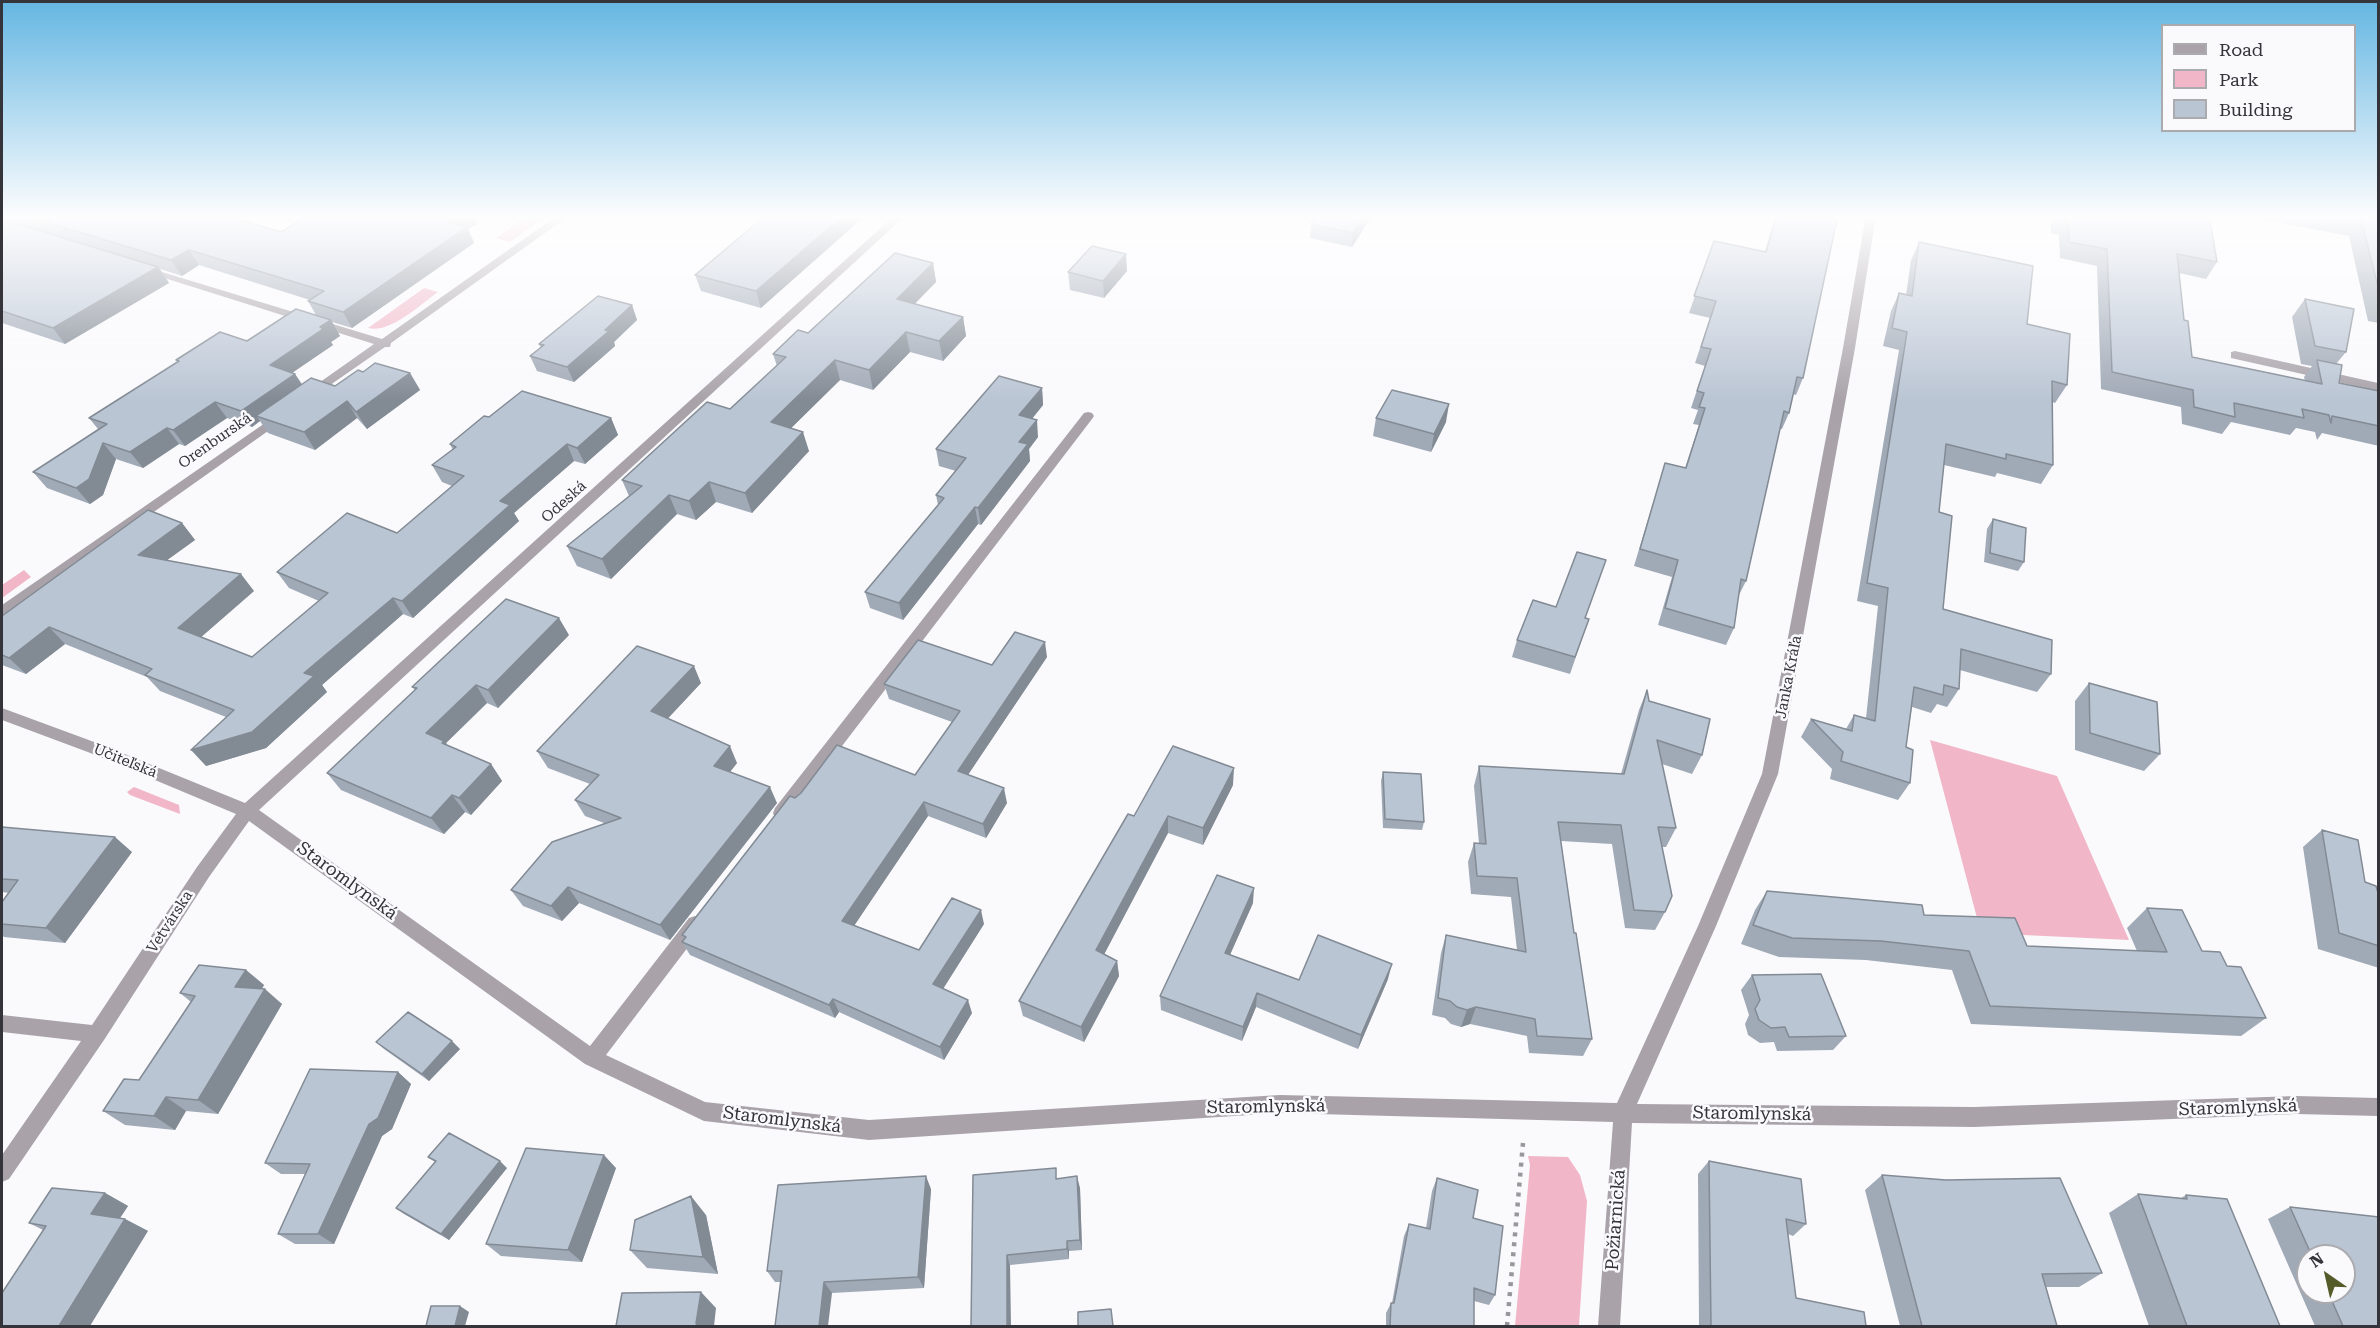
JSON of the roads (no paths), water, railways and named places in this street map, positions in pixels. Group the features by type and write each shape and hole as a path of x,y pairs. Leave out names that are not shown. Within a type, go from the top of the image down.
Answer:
{"street":[{"path":"168,277 386,344"},
{"name":"Orenburská","path":"2,612 479,277"},
{"name":"Odeská","path":"247,811 833,277"},
{"name":"Janka Kráľa","path":"1623,1113 1707,926 1770,774 1861,277"},
{"path":"2235,355 2379,387"},
{"path":"774,822 1088,416"},
{"name":"Učiteľská","path":"2,714 99,750 247,811"},
{"name":"Vetvárska","path":"2,1172 97,1034 203,872 247,811"},
{"name":"Staromlynská","path":"247,811 592,1058 704,1111 869,1130 1280,1104 1623,1113 1974,1117 2296,1105 2379,1107"},
{"path":"592,1058 708,907"},
{"path":"2,1023 97,1034"},
{"name":"Požiarnická","path":"1610,1326 1623,1113"}]}
